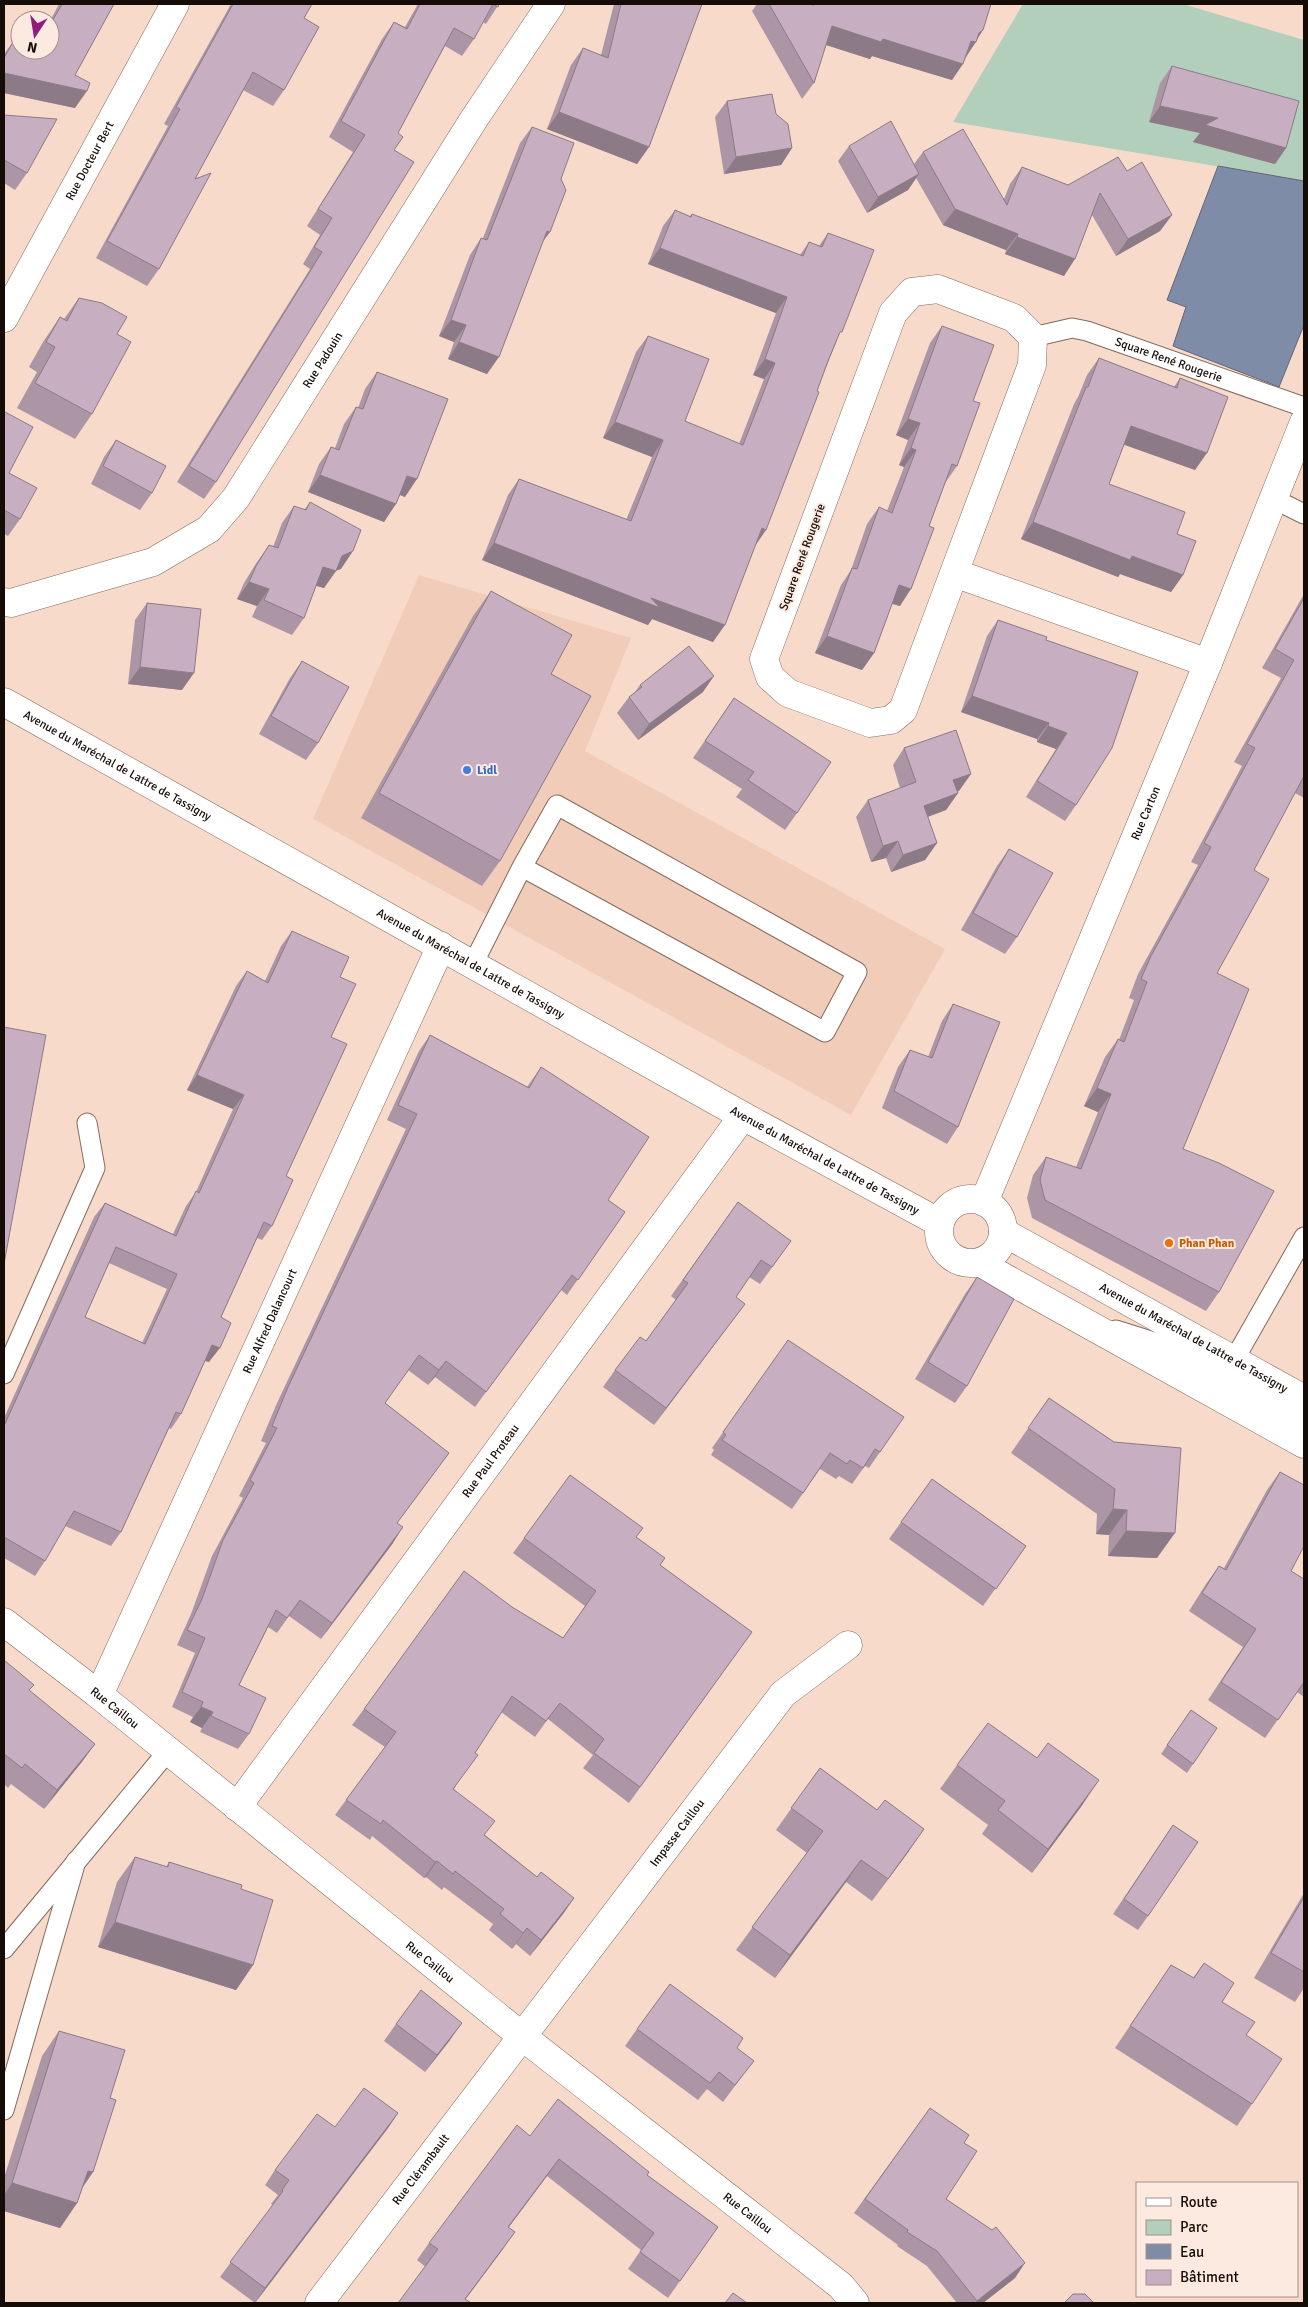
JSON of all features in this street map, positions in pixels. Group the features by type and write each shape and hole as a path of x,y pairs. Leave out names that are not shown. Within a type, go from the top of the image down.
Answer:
{"street":[{"name":"Rue Docteur Bert","path":"4,318 175,4"},
{"name":"Rue Padouin","path":"4,602 11,603 153,562 209,530 236,498 474,119 551,4"},
{"name":"Square René Rougerie","path":"938,289 1014,318 1033,337 1032,365 954,573 903,710 891,720 870,723 788,694 770,677 764,658 893,313 912,292 938,289"},
{"name":"Rue Carton","path":"984,1202 1208,663 1304,422"},
{"path":"954,573 1208,663"},
{"name":"Avenue du Maréchal de Lattre de Tassigny","path":"4,702 743,1116 940,1223 939,1234 941,1244 947,1253 956,1260 978,1263 1304,1444"},
{"name":"Rue Alfred Dalancourt","path":"99,1695 441,946"},
{"name":"Rue Paul Proteau","path":"237,1807 743,1116"},
{"path":"940,1223 944,1213 952,1205 974,1199 984,1202 998,1214 1004,1232 999,1247 995,1254 987,1260 978,1263"},
{"name":"Avenue du Maréchal de Lattre de Tassigny","path":"1004,1232 1304,1399"},
{"name":"Rue Caillou","path":"4,1622 99,1695 523,2036 841,2286 855,2303"},
{"name":"Impasse Caillou","path":"523,2036 783,1694 848,1645"},
{"name":"Rue Clérambault","path":"319,2303 523,2036"}],"lane":[{"name":"Square René Rougerie","path":"1033,337 1072,328 1088,331 1304,407"},
{"path":"1274,499 1304,514"},
{"path":"473,964 522,867 557,805 857,972 825,1032 522,867"},
{"path":"4,1374 95,1168 87,1123"},
{"path":"1234,1360 1304,1237"},
{"name":"Avenue du Maréchal de Lattre de Tassigny","path":"1079,1319 1170,1347 1304,1421"},
{"path":"4,1949 168,1751"},
{"path":"4,2110 76,1861"}],"shaded area":[{"path":"419,575 631,638 585,751 945,949 851,1115 313,819"}],"green space":[{"path":"1023,4 1183,4 1304,40 1304,181 953,122"}],"water":[{"path":"1218,166 1304,181 1304,325 1279,387 1173,346 1186,307 1167,300"}],"building":[{"path":"62,4 114,4 75,75 90,83 87,91 4,73 4,58 10,47 10,60 60,60 59,10"},
{"path":"233,4 312,4 304,18 319,27 284,90 253,72 195,179 211,173 159,269 107,241 180,109 176,107"},
{"path":"420,4 493,4 474,39 454,28 398,133 403,137 394,150 414,162 216,482 189,466 322,252 314,247 332,218 318,209 365,135 341,121 394,22 407,29"},
{"path":"621,4 702,4 649,147 559,112 583,48 608,58"},
{"path":"769,4 991,4 983,30 979,33 976,42 971,41 963,64 883,39 881,42 832,26 814,83"},
{"path":"1172,66 1299,101 1286,148 1205,125 1218,118 1160,106"},
{"path":"772,94 776,114 788,124 792,148 736,157 727,101"},
{"path":"4,115 57,119 27,173 4,160"},
{"path":"891,121 919,174 878,197 849,146"},
{"path":"532,127 574,143 561,179 566,190 550,232 547,231 499,357 459,342 466,325 451,320 481,238 487,240"},
{"path":"963,129 1007,205 1022,167 1068,185 1118,157 1127,171 1142,162 1172,215 1128,239 1100,193 1075,259 1017,237 1018,234 955,209 923,152"},
{"path":"675,210 691,217 692,214 803,256 809,242 822,247 828,233 874,250 842,332 840,332 828,361 817,391 819,392 766,530 762,528 725,625 651,598 660,608 494,543 519,479 631,521 663,440 615,422 648,336 709,359 685,421 743,445 775,363 765,359 787,297 660,248"},
{"path":"79,298 102,303 127,317 117,334 131,342 92,414 35,383 55,347 46,342 60,317 67,321"},
{"path":"942,326 994,345 973,401 980,403 957,466 952,464 929,526 934,528 911,589 899,585 874,653 827,636 852,568 857,569 879,507 892,513 916,450 911,448 920,423 908,419"},
{"path":"1099,358 1177,388 1180,378 1228,397 1207,453 1131,426 1109,484 1185,512 1177,534 1196,541 1183,575 1132,556 1130,560 1033,522"},
{"path":"377,372 448,399 417,479 407,476 396,504 320,475 331,447 339,450 356,407 363,409"},
{"path":"5,412 33,427 9,473 37,488 20,519 4,510"},
{"path":"116,440 166,466 152,493 103,466"},
{"path":"310,502 361,530 353,551 342,556 336,571 323,567 304,618 264,600 269,589 249,582 269,545 278,548 294,506 306,510"},
{"name":"Lidl","path":"491,591 572,635 551,674 591,696 500,861 379,793"},
{"path":"1304,598 1304,776 1254,870 1269,879 1217,973 1249,989 1183,1149 1219,1163 1274,1191 1219,1292 1045,1200 1040,1180 1046,1157 1081,1169 1111,1094 1097,1088 1118,1039 1124,1042 1147,982 1141,979 1151,956 1211,847 1204,843 1255,748 1247,744 1294,660 1275,649"},
{"path":"147,603 201,609 194,673 140,667"},
{"path":"998,620 1047,637 1046,640 1138,672 1112,748 1076,805 1037,781 1067,733 1048,726 1049,723 972,696"},
{"path":"689,646 714,676 649,724 629,697 642,687 640,685"},
{"path":"302,661 349,687 318,743 271,716"},
{"path":"734,698 831,762 797,813 748,780 754,772 705,741"},
{"path":"956,730 971,774 953,780 958,793 924,806 937,843 903,855 898,841 883,846 868,800 916,782 904,748"},
{"path":"1009,849 1053,873 1017,937 973,913"},
{"path":"292,931 349,957 340,977 356,984 331,1037 347,1044 286,1176 293,1180 272,1226 264,1222 221,1317 231,1323 220,1348 212,1345 181,1414 176,1412 121,1532 74,1511 45,1561 4,1537 4,1426 105,1203 176,1236 196,1191 199,1193 244,1095 197,1075 247,971 268,983","holes":["116,1247 177,1274 145,1344 85,1317"]},
{"path":"953,1004 1000,1022 958,1127 894,1091 910,1050 932,1058"},
{"path":"4,1027 46,1035 4,1264"},
{"path":"430,1035 529,1088 541,1067 649,1137 608,1200 625,1212 578,1280 572,1275 486,1392 446,1361 439,1370 419,1355 385,1403 449,1453 397,1523 403,1527 332,1623 300,1600 287,1618 276,1610 239,1685 266,1698 249,1734 211,1716 213,1712 201,1707 203,1702 182,1692 205,1638 187,1630 202,1599 223,1540 254,1483 250,1480 277,1428 272,1426 288,1387 417,1114 398,1105"},
{"path":"738,1202 791,1241 772,1267 761,1260 736,1297 745,1304 666,1408 615,1370 640,1337 646,1341 688,1283 683,1280"},
{"path":"977,1277 1014,1299 967,1386 928,1362"},
{"path":"788,1340 904,1417 880,1452 875,1449 863,1468 850,1460 847,1464 830,1453 803,1493 722,1440 726,1435 723,1432"},
{"path":"1049,1398 1114,1442 1181,1448 1175,1533 1126,1531 1127,1510 1113,1509 1115,1489 1028,1428"},
{"path":"1280,1472 1304,1485 1304,1546 1291,1571 1304,1579 1304,1682 1278,1720 1221,1682 1256,1629 1202,1593 1219,1566 1226,1570"},
{"path":"570,1475 643,1528 636,1537 665,1558 660,1565 752,1632 640,1787 594,1753 604,1739 560,1703 546,1721 512,1696 475,1753 478,1755 453,1789 495,1821 484,1835 537,1877 541,1872 574,1898 541,1940 527,1928 523,1933 500,1914 504,1909 455,1871 453,1874 383,1820 381,1824 346,1800 396,1732 364,1709 464,1571 512,1607 563,1638 596,1591 524,1538"},
{"path":"932,1479 1026,1546 996,1589 901,1522"},
{"path":"4,1660 34,1685 29,1690 95,1744 57,1790 25,1764 22,1768 4,1754"},
{"path":"1191,1710 1217,1728 1193,1764 1167,1745"},
{"path":"988,1723 1037,1758 1048,1743 1099,1780 1048,1849 998,1810 1005,1801 957,1765"},
{"path":"820,1768 877,1810 885,1800 924,1829 888,1879 861,1860 790,1955 752,1927 823,1831 791,1808"},
{"path":"1173,1825 1198,1842 1148,1916 1124,1899"},
{"path":"135,1857 168,1867 169,1862 242,1885 241,1889 273,1900 253,1965 115,1922"},
{"path":"1304,1897 1304,1972 1271,1953"},
{"path":"1204,1963 1234,1983 1222,2002 1255,2022 1246,2035 1282,2059 1252,2104 1130,2026 1171,1965 1194,1978"},
{"path":"670,1984 743,2038 737,2048 754,2061 735,2085 719,2072 710,2083 637,2029"},
{"path":"421,1990 462,2023 437,2055 396,2024"},
{"path":"59,2031 125,2050 110,2098 116,2100 93,2172 88,2171 77,2203 12,2183"},
{"path":"364,2088 398,2113 265,2288 230,2262 283,2191 289,2180 275,2170 317,2114 335,2127"},
{"path":"558,2099 649,2172 647,2175 718,2227 680,2281 640,2252 654,2233 559,2159 508,2227 515,2232 465,2299 471,2303 398,2303 438,2249 429,2243 517,2125 530,2136"},
{"path":"930,2108 969,2135 964,2143 977,2151 946,2199 992,2230 996,2227 1025,2263 977,2301 937,2251 907,2232 908,2230 865,2199"},
{"path":"733,2293 747,2303 725,2303"},
{"path":"1073,2294 1085,2294 1094,2303 1064,2303"}],"place":[{"name":"Lidl","path":"467,770"},
{"name":"Phan Phan","path":"1169,1243"}]}
